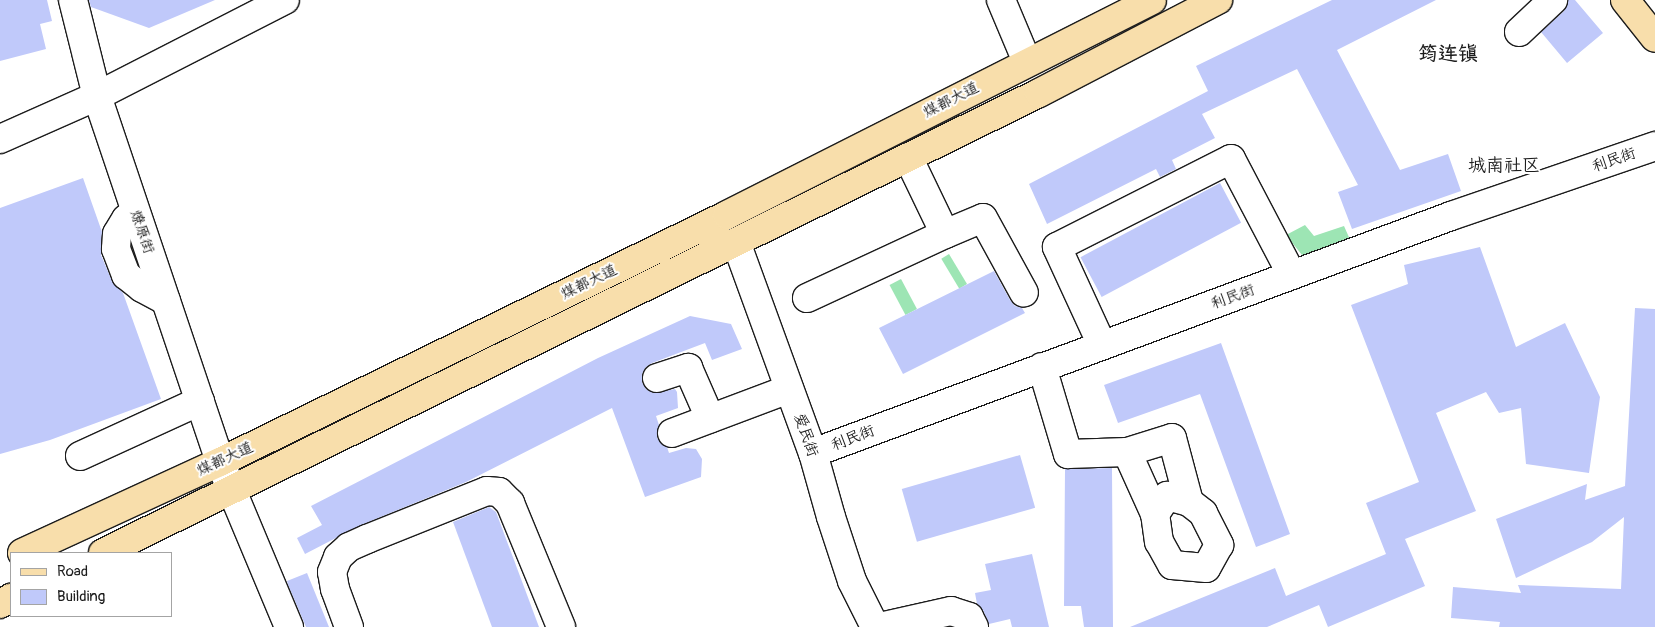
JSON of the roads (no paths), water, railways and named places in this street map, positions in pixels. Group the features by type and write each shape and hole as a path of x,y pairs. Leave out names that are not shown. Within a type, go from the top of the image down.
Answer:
{"main road":[{"name":"煤都大道","path":"24,552 220,462 727,215 1152,0"},
{"name":"煤都大道","path":"105,552 908,158 1218,0"},
{"path":"1625,0 1655,38"},
{"path":"727,215 736,242"}],"street":[{"name":"燎原街","path":"73,0 97,96 220,462 289,627"},
{"path":"0,139 97,96 285,0"},
{"path":"1002,0 1027,62"},
{"path":"1519,32 1553,0"},
{"name":"利民街","path":"813,453 1451,216 1655,146"},
{"path":"908,158 945,234"},
{"path":"1102,345 1057,247 1231,159 1292,275"},
{"path":"807,298 983,218 1024,293"},
{"name":"爱民街","path":"736,242 813,453 852,581 889,626"},
{"path":"1042,367 1068,454 1127,452 1172,438 1189,502"},
{"path":"657,378 688,368 710,418"},
{"path":"672,432 789,389"},
{"path":"80,456 200,401"},
{"path":"1127,452 1155,514 1159,542 1172,565 1206,568 1219,545 1203,513 1189,502 1167,496 1155,514"},
{"path":"349,627 335,589 332,572 338,556 349,547 487,491 499,492 510,503 560,627"},
{"path":"889,626 951,611 969,617 974,627"}],"district":[{"name":"筠连镇","path":"1448,53"},
{"name":"城南社区","path":"1504,166"}]}
